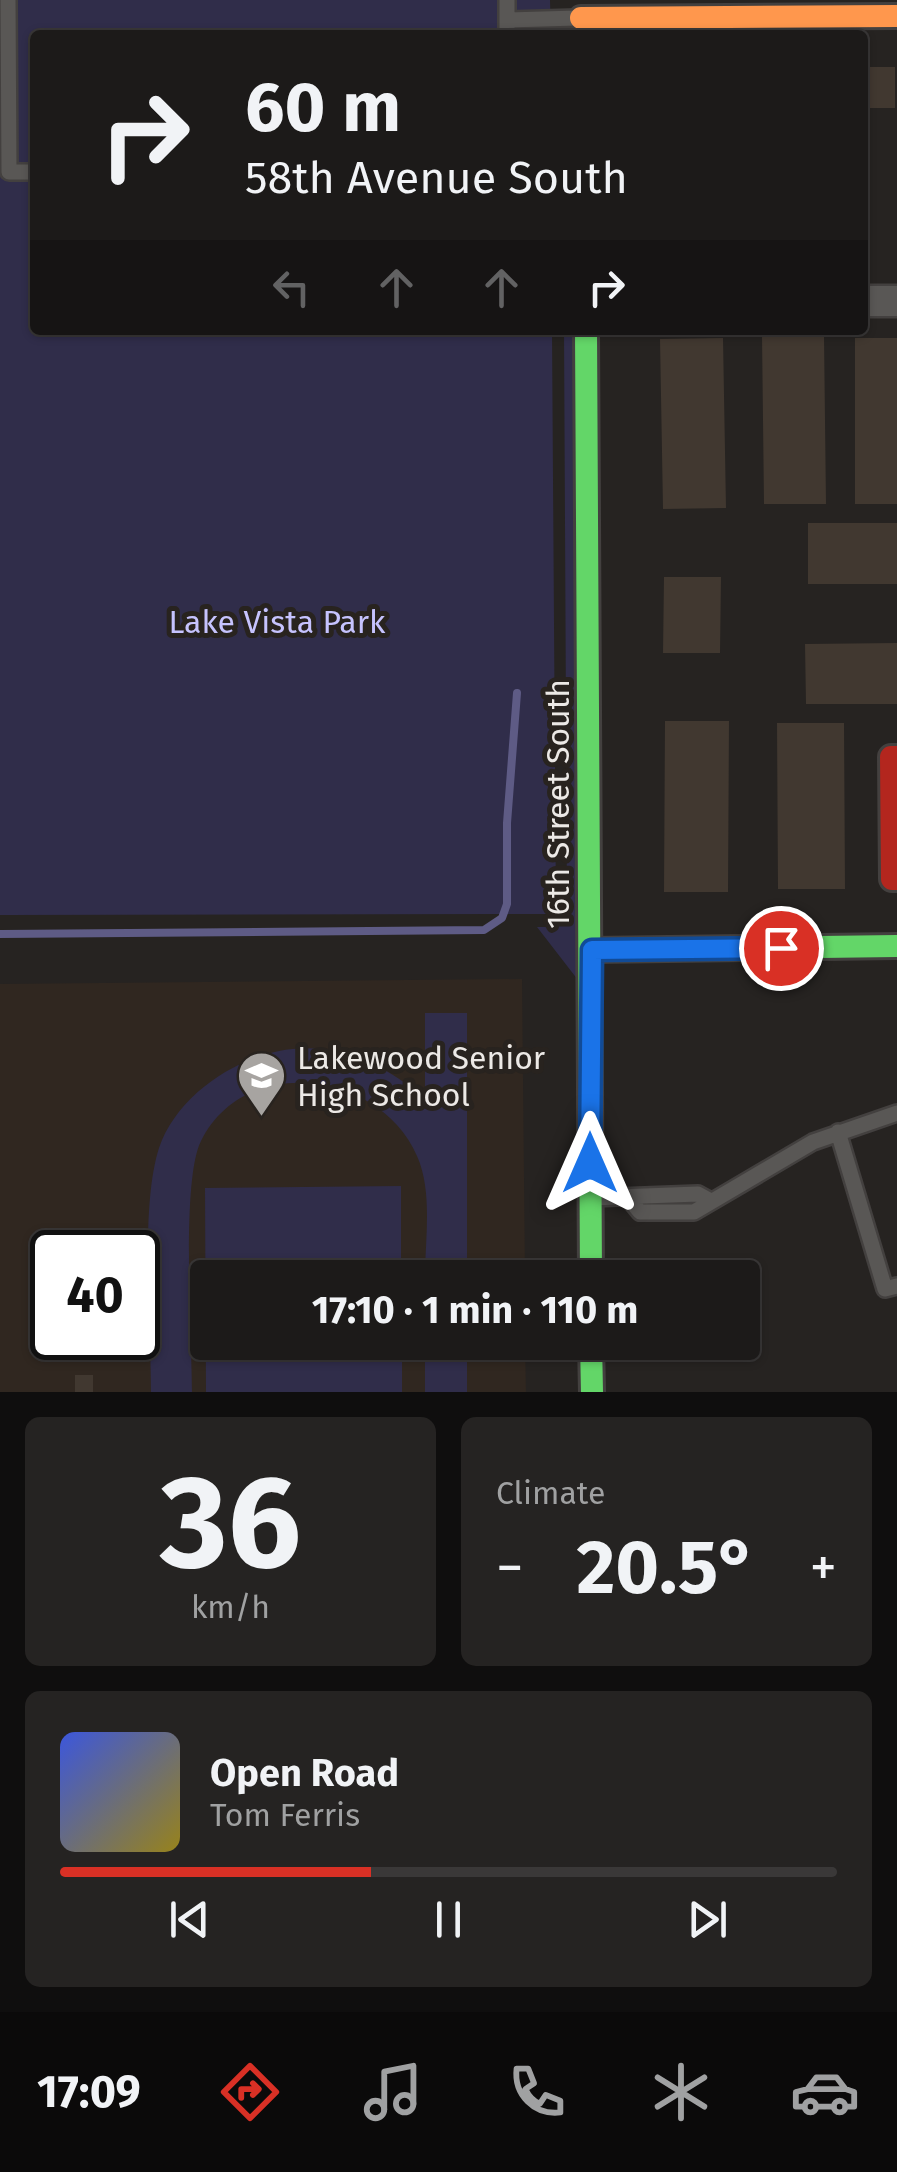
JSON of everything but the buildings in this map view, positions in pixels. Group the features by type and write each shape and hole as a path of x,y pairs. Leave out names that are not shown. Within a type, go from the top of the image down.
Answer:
{"street":[{"path":"581,18 897,16"},
{"path":"868,302 897,302"},
{"name":"16th Street South","path":"586,335 591,1260"},
{"path":"897,756 891,756 892,879 897,879"},
{"path":"592,950 897,946"},
{"path":"591,1360 592,1392"}],"lane":[{"path":"8,0 10,172 30,172"},
{"path":"508,0 507,27 581,18"},
{"path":"590,1198 630,1200 640,1212 694,1212 708,1200 838,1132 897,1113"},
{"path":"838,1132 885,1289 897,1286"}],"shaded area":[{"name":"Lakewood Senior High School","path":"522,979 525,1260 190,1260 190,1360 525,1360 526,1392 0,1392 0,984"}],"green space":[{"name":"Lake Vista Park","path":"0,0 550,0 551,30 30,30 30,335 552,335 556,914 0,915"},
{"path":"564,335 573,335 578,980 537,927 556,927 567,914"},
{"path":"425,1013 467,1013 467,1260 426,1260 427,1200 422,1170 399,1127 374,1105 344,1090 312,1083 279,1084 248,1094 221,1113 201,1141 195,1161 189,1224 192,1392 151,1392 150,1360 160,1360 160,1230 149,1230 153,1173 167,1130 192,1098 242,1063 299,1048 358,1058 393,1075 425,1099"},
{"path":"401,1186 401,1260 205,1260 205,1188"},
{"path":"206,1360 402,1360 402,1392 206,1392"},
{"path":"425,1360 467,1360 467,1392 425,1392"}],"waterway":[{"path":"0,934 484,930 502,918 507,904 507,823 517,693"}],"traffic: fast":[{"path":"586,335 591,1260"},
{"path":"592,950 897,946"},
{"path":"591,1360 592,1392"}],"traffic: slow":[{"path":"581,18 897,16"}],"traffic: jam":[{"path":"897,757 891,757 892,879 897,879"}],"place":[{"name":"Lakewood Senior High School","path":"262,1118"}],"route":[{"path":"590,1163 592,950 781,948"}]}
